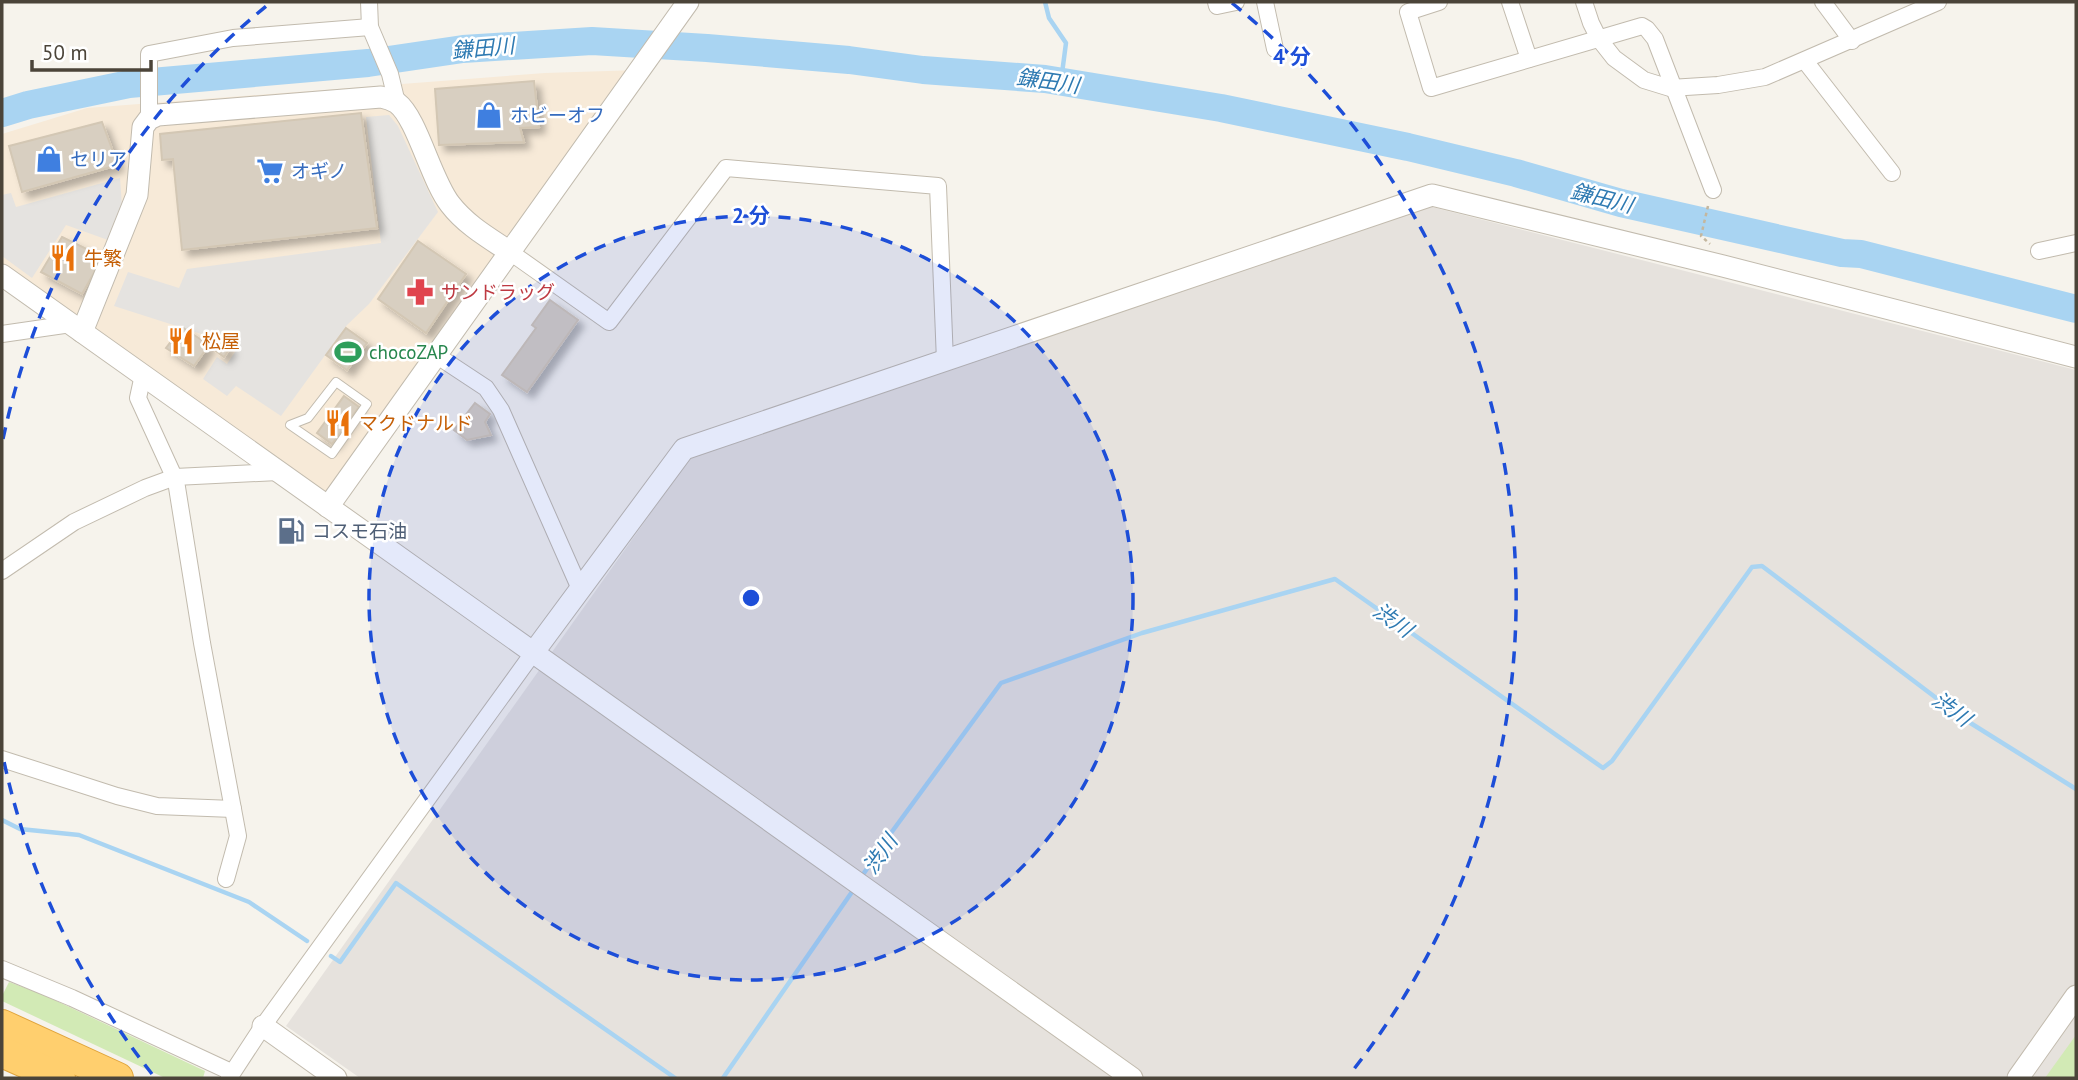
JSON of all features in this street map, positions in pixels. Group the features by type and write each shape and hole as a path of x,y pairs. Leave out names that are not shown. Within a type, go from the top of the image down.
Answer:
{"highway":[{"path":"2,1025 118,1078"},
{"path":"2,1052 60,1078"}],"street":[{"path":"369,2 372,32 390,74 397,103"},
{"path":"328,507 688,2"},
{"path":"1216,2 1217,6 1236,2"},
{"path":"1265,2 1275,49"},
{"path":"1439,2 1408,12 1431,88 1598,38 1642,26 1647,29 1655,39 1713,190"},
{"path":"1510,2 1529,59"},
{"path":"1584,2 1598,38 1614,58 1644,80 1674,88 1718,85 1765,77 1938,2"},
{"path":"1823,2 1852,41"},
{"path":"77,328 137,195 148,111 149,54 233,38 372,32"},
{"path":"1805,61 1892,173"},
{"path":"148,111 158,115 381,97 397,103 405,112 449,203 473,227 609,321 726,168 938,186 945,360"},
{"path":"3,972 72,998 230,1075 262,1026 684,449 1432,195 1723,266 2076,357"},
{"path":"2039,251 2076,243"},
{"path":"2,275 1132,1078"},
{"path":"2,334 77,328"},
{"path":"436,355 486,388 501,410 580,589"},
{"path":"142,375 138,398 175,477 238,836 226,879"},
{"path":"2,571 74,522 145,488 175,477 278,471"},
{"path":"2,759 157,806 233,809"},
{"path":"2018,1078 2076,996"},
{"path":"262,1026 335,1078"}],"lane":[{"path":"336,382 367,404 332,454 290,425 308,418 336,382"}],"path":[{"path":"1701,236 1713,190"}],"shaded area":[{"path":"639,70 328,507 2,275 2,134 87,108 545,73"},
{"path":"389,115 398,126 438,212 369,304 347,325 281,416 236,386 227,396 203,379 217,357 227,364 239,346 114,306 128,272 179,288 187,269 381,243 366,117"},
{"path":"120,178 122,206 108,240 66,225 32,278 2,256 2,195 11,193 16,207"},
{"path":"1428,206 2076,370 2076,1078 360,1078 286,1026 690,458"}],"green space":[{"path":"9,982 44,995 205,1071 203,1078 165,1078 2,1001"},
{"path":"2076,1035 2076,1078 2045,1078"}],"building":[{"path":"534,81 539,127 520,128 524,142 439,145 435,89"},
{"path":"361,113 377,228 182,250 173,159 162,160 160,134"},
{"path":"102,122 118,165 22,192 9,146"},
{"path":"62,237 103,257 82,294 41,272"},
{"path":"418,241 466,274 426,333 378,299"},
{"path":"550,300 578,320 527,392 502,375 536,328 532,325"},
{"path":"182,327 209,345 194,366 166,348"},
{"path":"346,328 367,343 347,370 326,355"},
{"path":"223,342 230,348 224,357 216,351"},
{"path":"344,396 359,407 332,444 317,433"},
{"path":"475,403 490,414 485,422 491,435 467,440 454,430"}],"waterway":[{"path":"1045,2 1049,18 1066,43 1061,81"},
{"name":"鎌田川","path":"2,113 129,84 368,63 463,49 592,41 849,60 923,70 1045,79 1221,108 1408,147 1516,173 1621,203 1842,253 1861,254 2076,309"},
{"name":"渋川","path":"860,879 1001,683 1142,633 1335,579 1603,768 1612,761 1752,567 1762,566 1964,719 2076,789"},
{"path":"2,820 20,829 79,835 249,902 307,941"},
{"name":"渋川","path":"331,956 340,962 396,883 675,1078"},
{"name":"渋川","path":"723,1078 854,889"}],"place":[{"name":"ホビーオフ","path":"489,115"},
{"name":"セリア","path":"49,159"},
{"name":"オギノ","path":"270,171"},
{"name":"牛繁","path":"63,258"},
{"name":"サンドラッグ","path":"420,292"},
{"name":"松屋","path":"181,341"},
{"name":"chocoZAP","path":"348,352"},
{"name":"マクドナルド","path":"338,423"},
{"name":"コスモ石油","path":"291,531"}]}
